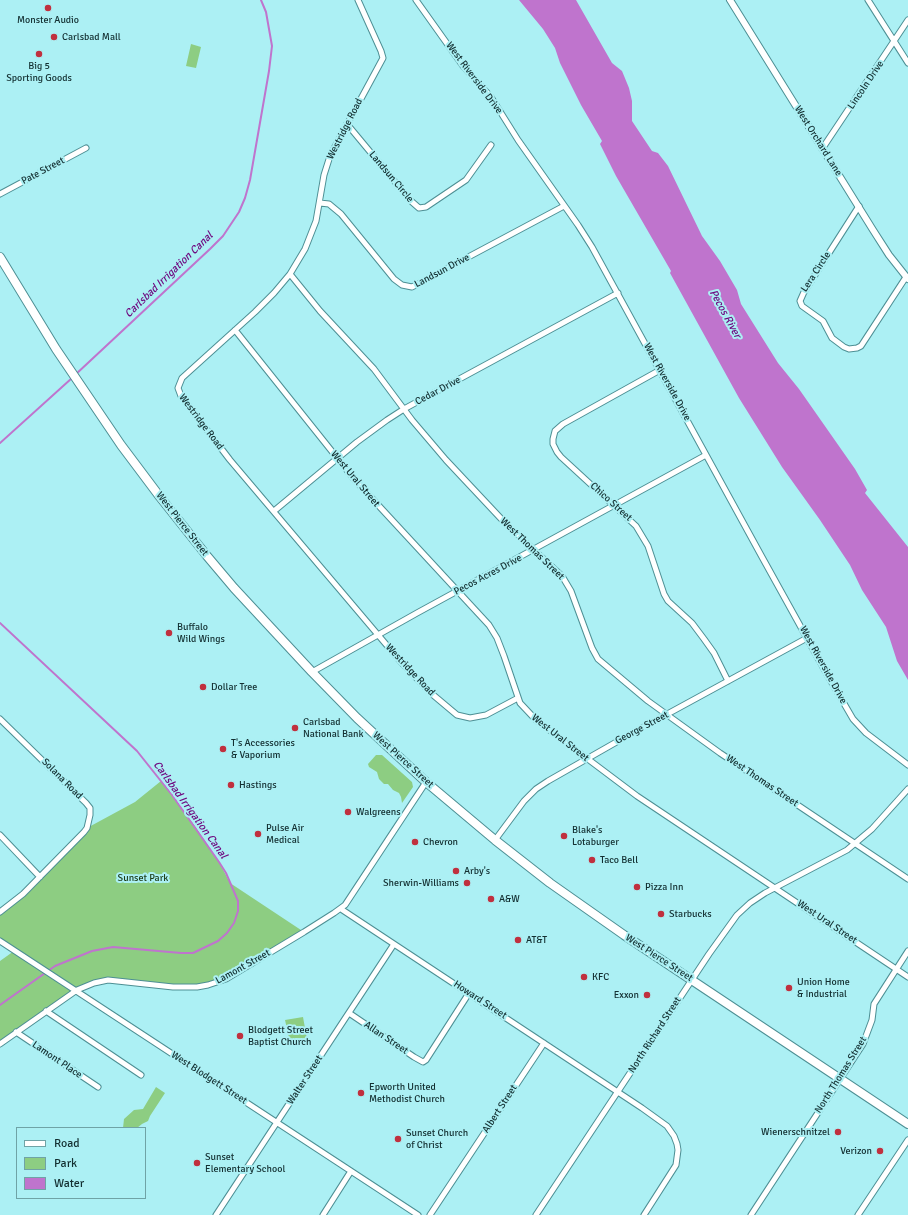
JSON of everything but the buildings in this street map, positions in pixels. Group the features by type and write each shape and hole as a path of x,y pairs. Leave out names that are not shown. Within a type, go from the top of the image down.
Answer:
{"highway":[{"name":"West Pierce Street","path":"0,257 37,320 68,367 121,445 160,497 207,556 312,672 357,718 426,782 495,840 550,883 598,917 908,1124"}],"street":[{"name":"Westridge Road","path":"358,0 383,58 347,124 327,165 316,221 310,239 299,261 290,274 264,303 182,378 178,388 181,396 203,426 274,511 412,674 450,710 461,717 472,718 486,715 518,698"},
{"name":"West Riverside Drive","path":"416,0 463,66 491,97 518,140 592,247 807,638 857,723 866,733 908,765"},
{"name":"West Orchard Lane","path":"730,0 889,255 907,278"},
{"path":"868,0 908,63"},
{"name":"Lincoln Drive","path":"822,149 908,20"},
{"name":"Landsun Circle","path":"347,124 411,201 419,208 426,207 466,180 491,145"},
{"name":"Pate Street","path":"0,194 86,148"},
{"name":"Landsun Drive","path":"320,203 329,204 341,214 394,279 402,285 412,287 564,206"},
{"name":"Lera Circle","path":"859,206 804,292 800,301 802,306 823,321 832,338 849,349 857,348 860,346 907,278"},
{"name":"West Thomas Street","path":"290,274 320,311 374,369 426,437 491,509 558,571 566,581 577,605 592,648 598,659 667,715 908,879"},
{"name":"Cedar Drive","path":"274,511 369,432 404,409 618,293"},
{"name":"West Ural Street","path":"235,330 354,479 494,632 518,698 524,709 536,720 637,796 908,977"},
{"name":"Chico Street","path":"660,370 563,424 554,434 553,444 556,452 633,522 648,546 664,594 668,601 692,623 714,653 728,681"},
{"name":"Pecos Acres Drive","path":"312,672 456,591 535,550 706,455"},
{"name":"George Street","path":"495,840 524,801 536,789 548,781 807,638"},
{"name":"Solana Road","path":"0,720 90,808 90,820 87,828 23,894 0,912"},
{"name":"Lamont Street","path":"0,1044 77,990 94,983 108,980 197,988 216,983 296,937 341,908 426,782"},
{"name":"North Richard Street","path":"536,1215 736,915 750,903 847,850 872,829 908,789"},
{"path":"0,835 40,877"},
{"name":"Howard Street","path":"341,908 662,1122 674,1136 677,1144 678,1159 674,1170 644,1215"},
{"name":"West Blodgett Street","path":"0,941 51,975 77,990 418,1215"},
{"name":"Walter Street","path":"216,1215 394,944"},
{"name":"North Thomas Street","path":"751,1215 863,1044 872,1020 874,1004 908,951"},
{"name":"Allan Street","path":"349,1013 423,1062 426,1060 469,993"},
{"path":"46,1011 141,1075"},
{"name":"Lamont Place","path":"16,1032 98,1087"},
{"name":"Albert Street","path":"430,1215 544,1042"},
{"path":"858,1215 908,1140"},
{"path":"323,1215 351,1171"}],"green space":[{"path":"191,44 201,47 196,68 186,66"},
{"path":"376,755 382,755 412,782 413,787 402,803 399,793 393,790 388,784 384,784 379,779 377,772 369,767 368,764"},
{"name":"Sunset Park","path":"161,781 195,826 219,862 230,883 304,932 226,979 197,987 108,980 86,986 0,1044 0,961 14,951 0,941 0,912 15,900 87,828 135,802"},
{"path":"303,1017 307,1039 290,1042 285,1020"},
{"path":"156,1087 165,1093 148,1121 138,1127 123,1127 124,1119 134,1110 143,1109"}],"water":[{"name":"Pecos River","path":"519,0 576,0 612,63 622,71 629,88 632,101 632,121 652,151 658,153 668,166 702,236 720,261 737,290 741,304 778,363 799,389 855,469 867,490 865,493 908,547 908,680 897,661 886,627 862,590 850,565 782,467 739,398 670,273 671,271 616,176 600,144 602,141 581,105 560,63 555,48 543,29"}],"waterway":[{"name":"Carlsbad Irrigation Canal","path":"75,375 210,249 223,236 239,212 250,180 272,46 266,12 261,0"},
{"name":"Carlsbad Irrigation Canal","path":"0,443 72,378"},
{"name":"Carlsbad Irrigation Canal","path":"0,623 137,751 172,795 219,862 226,873 238,901 238,911 234,923 227,933 218,941 193,953 113,947 92,951 55,966 0,1005"}],"place":[{"name":"Monster Audio","path":"48,8"},
{"name":"Carlsbad Mall","path":"54,37"},
{"name":"Big 5 Sporting Goods","path":"39,54"},
{"name":"Buffalo Wild Wings","path":"169,633"},
{"name":"Dollar Tree","path":"203,687"},
{"name":"Carlsbad National Bank","path":"295,728"},
{"name":"T's Accessories & Vaporium","path":"223,749"},
{"name":"Hastings","path":"231,785"},
{"name":"Walgreens","path":"348,812"},
{"name":"Pulse Air Medical","path":"258,834"},
{"name":"Blake's Lotaburger","path":"564,836"},
{"name":"Chevron","path":"415,842"},
{"name":"Taco Bell","path":"592,860"},
{"name":"Arby's","path":"456,871"},
{"name":"Sherwin-Williams","path":"467,883"},
{"name":"Pizza Inn","path":"637,887"},
{"name":"A&W","path":"491,899"},
{"name":"Starbucks","path":"661,914"},
{"name":"AT&T","path":"518,940"},
{"name":"KFC","path":"584,977"},
{"name":"Union Home & Industrial","path":"789,988"},
{"name":"Exxon","path":"647,995"},
{"name":"Blodgett Street Baptist Church","path":"240,1036"},
{"name":"Epworth United Methodist Church","path":"361,1093"},
{"name":"Wienerschnitzel","path":"838,1132"},
{"name":"Sunset Church of Christ","path":"398,1139"},
{"name":"Verizon","path":"880,1151"},
{"name":"Sunset Elementary School","path":"197,1163"}]}
